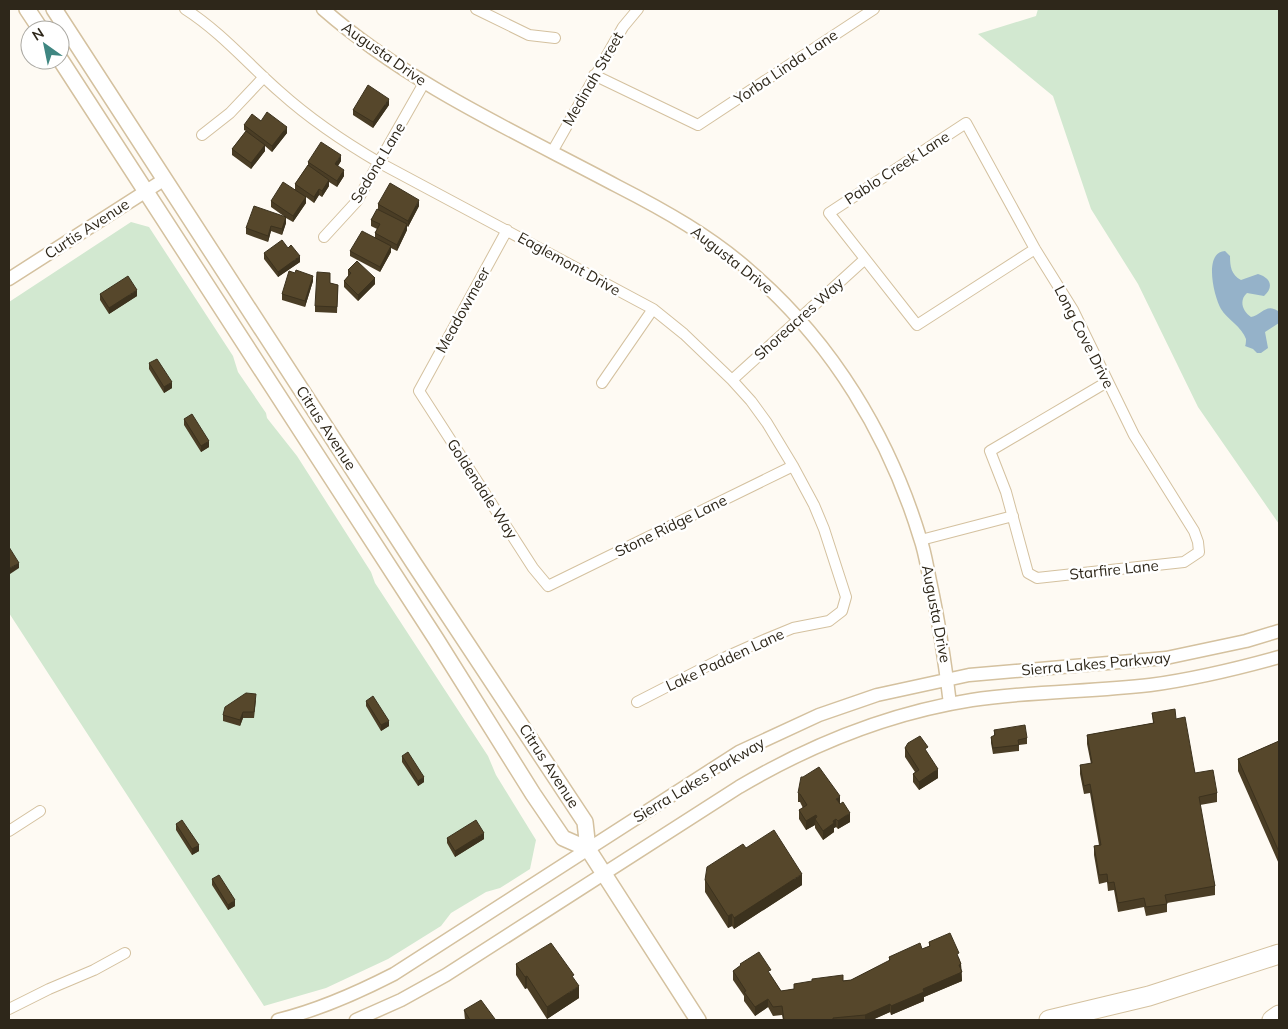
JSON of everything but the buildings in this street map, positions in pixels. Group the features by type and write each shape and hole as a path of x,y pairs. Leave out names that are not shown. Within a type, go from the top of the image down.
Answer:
{"highway":[{"path":"1049,1020 1149,996 1279,954"},
{"path":"1272,1020 1279,1016"}],"main road":[{"path":"27,9 34,20"},
{"name":"Citrus Avenue","path":"54,9 408,554 585,822 588,849 698,1020"},
{"name":"Citrus Avenue","path":"67,70 436,639 533,794 563,838 588,849"}],"street":[{"name":"Eaglemont Drive","path":"185,9 213,29 264,77 313,119 342,140 653,310 684,334 751,401 793,466 814,505 824,529 846,597 842,611"},
{"name":"Augusta Drive","path":"323,9 378,53 424,83 687,225 722,248 750,271 799,319 841,372 879,435 902,486 921,540 934,597 950,704"},
{"path":"476,9 529,35 555,38"},
{"name":"Medinah Street","path":"552,152 594,75 623,27 638,9"},
{"name":"Yorba Linda Lane","path":"594,75 698,125 874,9"},
{"path":"202,135 230,113 264,77"},
{"name":"Sedona Lane","path":"324,237 357,201 424,83"},
{"name":"Pablo Creek Lane","path":"865,259 829,213 966,123"},
{"name":"Long Cove Drive","path":"966,123 1035,249 1073,310 1134,435 1194,531 1198,542 1198,552"},
{"name":"Curtis Avenue","path":"9,279 164,179"},
{"name":"Meadowmeer","path":"419,390 507,230"},
{"path":"865,259 917,325 1035,249"},
{"name":"Shoreacres Way","path":"732,380 865,259"},
{"path":"602,383 653,310"},
{"path":"921,540 1013,516 990,451 1107,382"},
{"name":"Goldendale Way","path":"419,390 533,568 548,586"},
{"name":"Stone Ridge Lane","path":"548,586 793,466"},
{"name":"Starfire Lane","path":"1013,516 1028,573 1037,578 1184,562 1198,552"},
{"name":"Lake Padden Lane","path":"637,702 719,660 764,640 793,628 829,621 842,611"},
{"name":"Sierra Lakes Parkway","path":"278,1020 332,1003 394,974 739,752 819,716 877,695 947,679 976,674 1166,658 1246,641 1279,631"},
{"name":"Sierra Lakes Parkway","path":"356,1020 401,1000 446,975 739,786 804,751 823,743 874,724 950,704 1060,691 1148,685 1237,669 1279,657"},
{"path":"9,831 40,811"},
{"path":"9,1009 94,970 125,953"}],"green space":[{"path":"1038,9 1279,9 1279,524 1198,407 1138,284 1091,209 1053,96 978,34 1036,16"},
{"path":"131,222 149,227 233,356 238,372 266,413 267,418 297,456 371,572 375,583 488,756 496,775 536,840 530,869 500,888 486,892 451,913 441,926 388,959 326,988 264,1006 9,613 9,302"}],"water":[{"path":"1225,251 1230,256 1230,263 1235,276 1241,280 1258,274 1266,278 1270,283 1269,289 1264,296 1247,293 1242,302 1245,312 1251,317 1270,308 1278,311 1279,323 1265,332 1268,348 1261,353 1257,353 1245,346 1246,339 1244,335 1224,313 1218,303 1213,286 1212,267 1218,253"}]}
